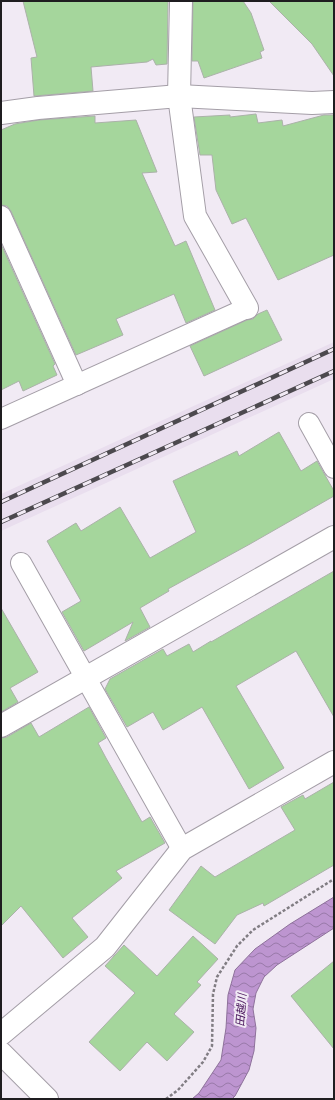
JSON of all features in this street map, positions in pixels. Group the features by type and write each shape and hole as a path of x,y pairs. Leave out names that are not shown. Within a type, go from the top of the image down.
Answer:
{"street":[{"path":"182,1 179,96 195,216 247,308"},
{"path":"1,113 38,108 179,96 312,103 334,102"},
{"path":"1,726 334,537"},
{"path":"1,1034 105,947 182,849 334,762"},
{"path":"1,1053 46,1099"}],"lane":[{"path":"1,216 77,385"},
{"path":"1,420 247,308"},
{"path":"309,423 334,468"},
{"path":"21,563 182,849"}],"path":[{"path":"166,1099 178,1090 203,1062 212,1046 213,994 217,977 236,946 253,930 334,879"}],"shaded area":[{"path":"334,342 334,379 1,531 1,494"}],"water":[{"name":"田越川","path":"334,897 334,928 277,965 264,977 256,993 253,1009 256,1028 254,1051 249,1070 235,1096 232,1099 192,1099 199,1093 221,1060 226,1028 228,995 235,970 255,949 290,924"}],"building":[{"path":"23,1 168,1 167,64 156,65 153,59 147,62 91,67 93,91 34,96 31,58 37,57"},
{"path":"193,1 243,1 251,13 264,50 260,52 262,58 204,78 198,61 192,61"},
{"path":"269,1 334,1 334,76 312,44"},
{"path":"256,114 258,123 282,120 283,126 324,115 334,115 334,255 278,280 246,218 232,224 216,190 212,155 200,155 194,117 230,115 230,117"},
{"path":"95,116 95,123 136,120 157,172 142,173 175,246 186,241 215,310 186,323 174,294 116,319 123,335 76,355 11,211 7,206 1,205 1,130 15,124 39,120"},
{"path":"1,244 55,364 53,366 57,375 23,391 19,381 1,390"},
{"path":"267,310 282,340 204,376 190,346 247,320 253,319 258,314"},
{"path":"279,432 301,471 317,461 334,491 334,496 168,589 169,591 140,608 150,627 125,641 133,622 84,651 62,612 81,601 47,541 76,523 81,531 120,507 150,558 196,532 173,481 237,451 239,456"},
{"path":"334,571 334,717 296,651 236,686 284,768 249,789 202,707 163,730 153,712 127,727 105,689 110,679 163,649 167,656 189,644 193,652"},
{"path":"1,608 38,672 10,688 18,702 1,712"},
{"path":"89,707 106,738 98,743 106,758 142,822 150,817 165,843 116,871 122,878 72,918 88,937 63,958 21,906 1,926 1,738 7,737 31,723 39,737"},
{"path":"334,782 334,865 264,906 263,903 237,915 215,944 169,910 201,866 215,877 295,830 281,807 303,795 305,799"},
{"path":"193,936 218,959 197,982 201,985 174,1014 194,1032 167,1061 147,1042 120,1071 89,1042 135,993 105,966 124,945 157,976"},
{"path":"334,961 334,1049 291,996"}],"railway":[{"path":"1,502 334,349"},
{"path":"1,522 334,371"}]}
